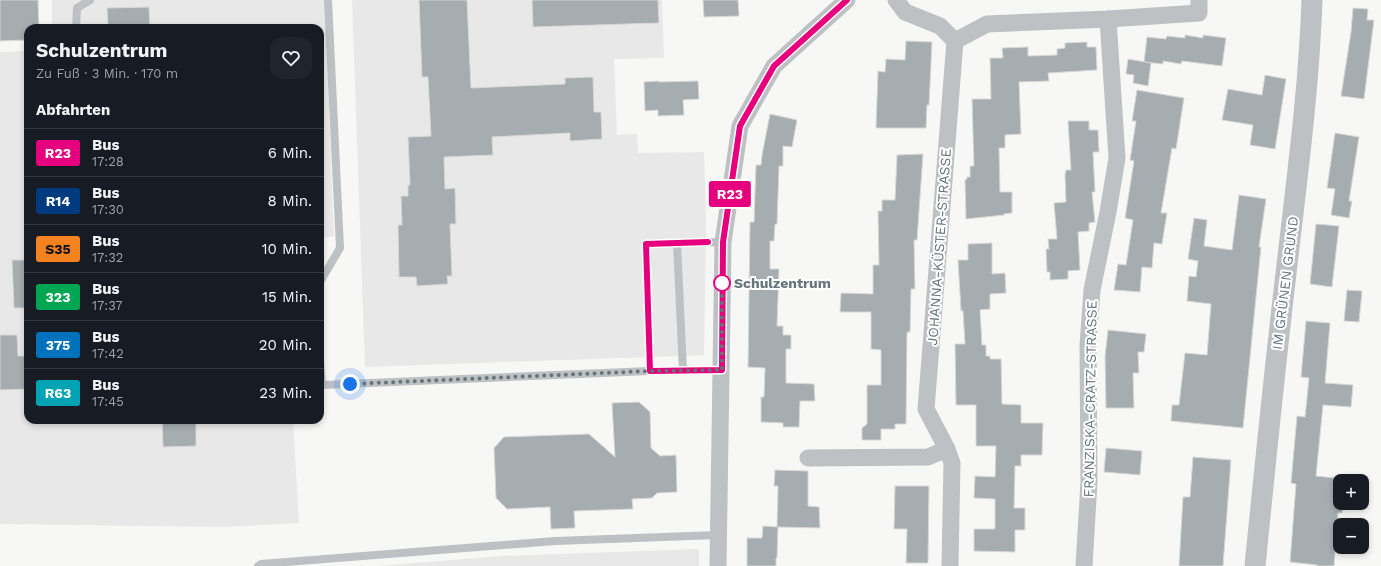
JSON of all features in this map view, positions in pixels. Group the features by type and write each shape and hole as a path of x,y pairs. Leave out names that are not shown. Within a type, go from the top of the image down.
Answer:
{"street":[{"path":"718,566 723,242 740,126 774,66 847,0"},
{"path":"896,0 905,12 940,26 955,41 987,24 1108,19 1199,13 1199,0"},
{"name":"IM GRÜNEN GRUND","path":"1255,566 1276,359 1299,162 1311,29 1312,0"},
{"name":"FRANZISKA-CRATZ-STRASSE","path":"1084,566 1089,482 1088,345 1092,290 1108,212 1117,158 1108,19"},
{"name":"JOHANNA-KÜSTER-STRASSE","path":"950,566 952,463 947,449 926,409 955,41"},
{"path":"808,458 928,457 947,449"}],"lane":[{"path":"76,24 77,8 90,0"},
{"path":"324,275 340,248 328,0"},
{"path":"650,371 646,244 723,242"},
{"path":"677,243 683,370"},
{"path":"324,385 650,371 722,370"},
{"path":"258,566 555,541 718,535"}],"shaded area":[{"path":"52,0 325,0 334,237 324,237 324,24 52,24"},
{"path":"352,0 662,0 664,58 614,59 617,135 637,134 638,153 704,152 706,225 704,355 365,367"},
{"path":"24,51 24,424 293,424 299,523 226,527 0,524 0,52"},
{"path":"699,549 699,566 377,566 501,556"}],"building":[{"path":"0,0 38,0 39,24 24,24 24,40 0,41"},
{"path":"419,0 467,0 471,88 565,84 565,78 593,77 594,112 601,112 602,139 570,141 570,133 492,137 493,155 444,157 445,189 455,188 456,224 450,224 452,276 447,276 448,284 417,286 416,277 399,277 398,225 402,225 401,196 408,196 408,185 410,185 408,137 431,136 428,77 422,77"},
{"path":"532,0 658,0 659,23 533,27"},
{"path":"703,0 738,0 739,16 704,17"},
{"path":"149,7 150,24 108,24 107,8"},
{"path":"1353,8 1368,9 1367,20 1374,20 1364,99 1341,96 1351,32"},
{"path":"1185,35 1203,38 1203,35 1226,38 1222,66 1182,61 1181,64 1163,61 1163,64 1144,62 1147,37 1166,39 1167,36 1185,38"},
{"path":"906,41 932,42 929,105 927,105 926,128 876,128 878,71 885,72 886,59 905,60"},
{"path":"1087,42 1087,47 1096,47 1097,70 1048,73 1049,81 1019,82 1021,134 1005,135 1005,148 999,148 1000,192 1012,192 1012,213 966,219 965,180 967,177 970,177 970,166 974,166 972,99 991,99 990,58 1003,58 1002,48 1028,47 1028,56 1057,55 1057,49 1065,48 1065,43"},
{"path":"1128,59 1151,63 1148,86 1133,83 1134,75 1126,74"},
{"path":"1265,75 1286,79 1275,149 1250,145 1253,125 1222,120 1228,89 1262,95"},
{"path":"698,81 699,99 683,100 684,115 658,116 658,110 645,111 644,82"},
{"path":"1137,90 1184,98 1176,149 1172,148 1161,213 1167,213 1162,244 1154,243 1152,268 1142,267 1140,292 1114,290 1118,264 1126,265 1133,220 1125,218 1134,161 1130,160 1136,121 1132,121"},
{"path":"770,114 797,120 792,147 783,146 783,166 779,166 777,224 775,224 774,241 770,241 770,269 779,269 777,326 783,326 783,335 791,335 791,349 786,349 786,383 814,384 815,401 800,401 799,427 783,427 783,423 761,422 761,397 764,397 765,368 748,367 750,222 754,222 756,165 761,165"},
{"path":"1068,121 1089,121 1089,130 1098,130 1099,152 1093,152 1095,192 1092,192 1095,222 1089,223 1089,231 1078,232 1080,270 1068,271 1068,279 1050,280 1050,272 1047,272 1046,249 1049,249 1048,239 1057,239 1054,203 1066,202 1065,175 1066,170 1071,170"},
{"path":"1335,133 1359,137 1349,201 1352,201 1349,218 1331,215 1335,189 1327,188"},
{"path":"923,154 917,240 914,240 915,289 911,289 910,332 907,332 906,424 895,424 895,429 881,429 881,440 862,440 862,428 867,424 867,385 881,385 881,350 871,349 871,312 840,312 841,293 873,294 873,265 879,265 878,211 882,211 882,200 895,200 897,155"},
{"path":"1239,195 1266,199 1259,247 1261,247 1243,428 1171,421 1172,405 1179,405 1185,353 1207,355 1211,304 1187,301 1189,276 1196,277 1198,261 1188,259 1194,218 1207,220 1204,246 1232,250"},
{"path":"1316,224 1339,226 1332,287 1310,284"},
{"path":"992,243 992,274 1005,273 1006,293 990,294 990,309 980,310 982,345 986,345 986,356 990,356 990,359 1001,359 1002,404 1021,405 1021,423 1043,423 1042,455 1021,455 1021,466 1015,466 1014,508 1025,508 1025,530 1015,530 1015,552 974,551 974,529 995,529 995,499 974,498 975,476 995,477 996,446 976,446 976,405 956,405 955,344 965,344 963,311 961,311 958,260 968,260 968,244"},
{"path":"12,260 24,260 24,308 14,308"},
{"path":"1347,290 1362,291 1359,322 1344,321"},
{"path":"1306,321 1330,323 1325,383 1353,385 1351,407 1323,405 1316,476 1333,478 1333,510 1342,510 1342,513 1338,513 1338,518 1333,518 1334,566 1317,566 1290,562 1296,484 1291,483 1297,416 1305,417 1309,378 1301,377"},
{"path":"1108,330 1146,334 1144,352 1138,352 1139,373 1133,373 1134,408 1106,408 1105,356"},
{"path":"0,335 17,335 18,356 24,356 24,389 0,390"},
{"path":"639,402 650,412 651,448 660,456 676,455 677,492 657,493 652,498 632,499 633,509 574,511 575,528 551,529 550,507 507,509 496,498 494,448 504,437 589,434 615,457 612,403"},
{"path":"162,424 196,424 196,446 163,447"},
{"path":"1106,448 1142,451 1140,475 1104,472"},
{"path":"1193,457 1231,460 1223,566 1179,566 1183,497 1190,497"},
{"path":"775,470 808,471 808,506 819,507 820,528 778,527 776,566 747,566 747,538 762,538 763,526 777,527 778,486 774,486"},
{"path":"895,486 929,486 928,563 906,563 907,529 894,529"}],"bus line":[{"name":"R23","path":"708,242 646,244 650,371 722,370 723,242 740,126 774,66 847,0"}],"place":[{"name":"Schulzentrum","path":"722,283"}],"route":[{"path":"350,384 650,371 722,370 722,283"}]}
